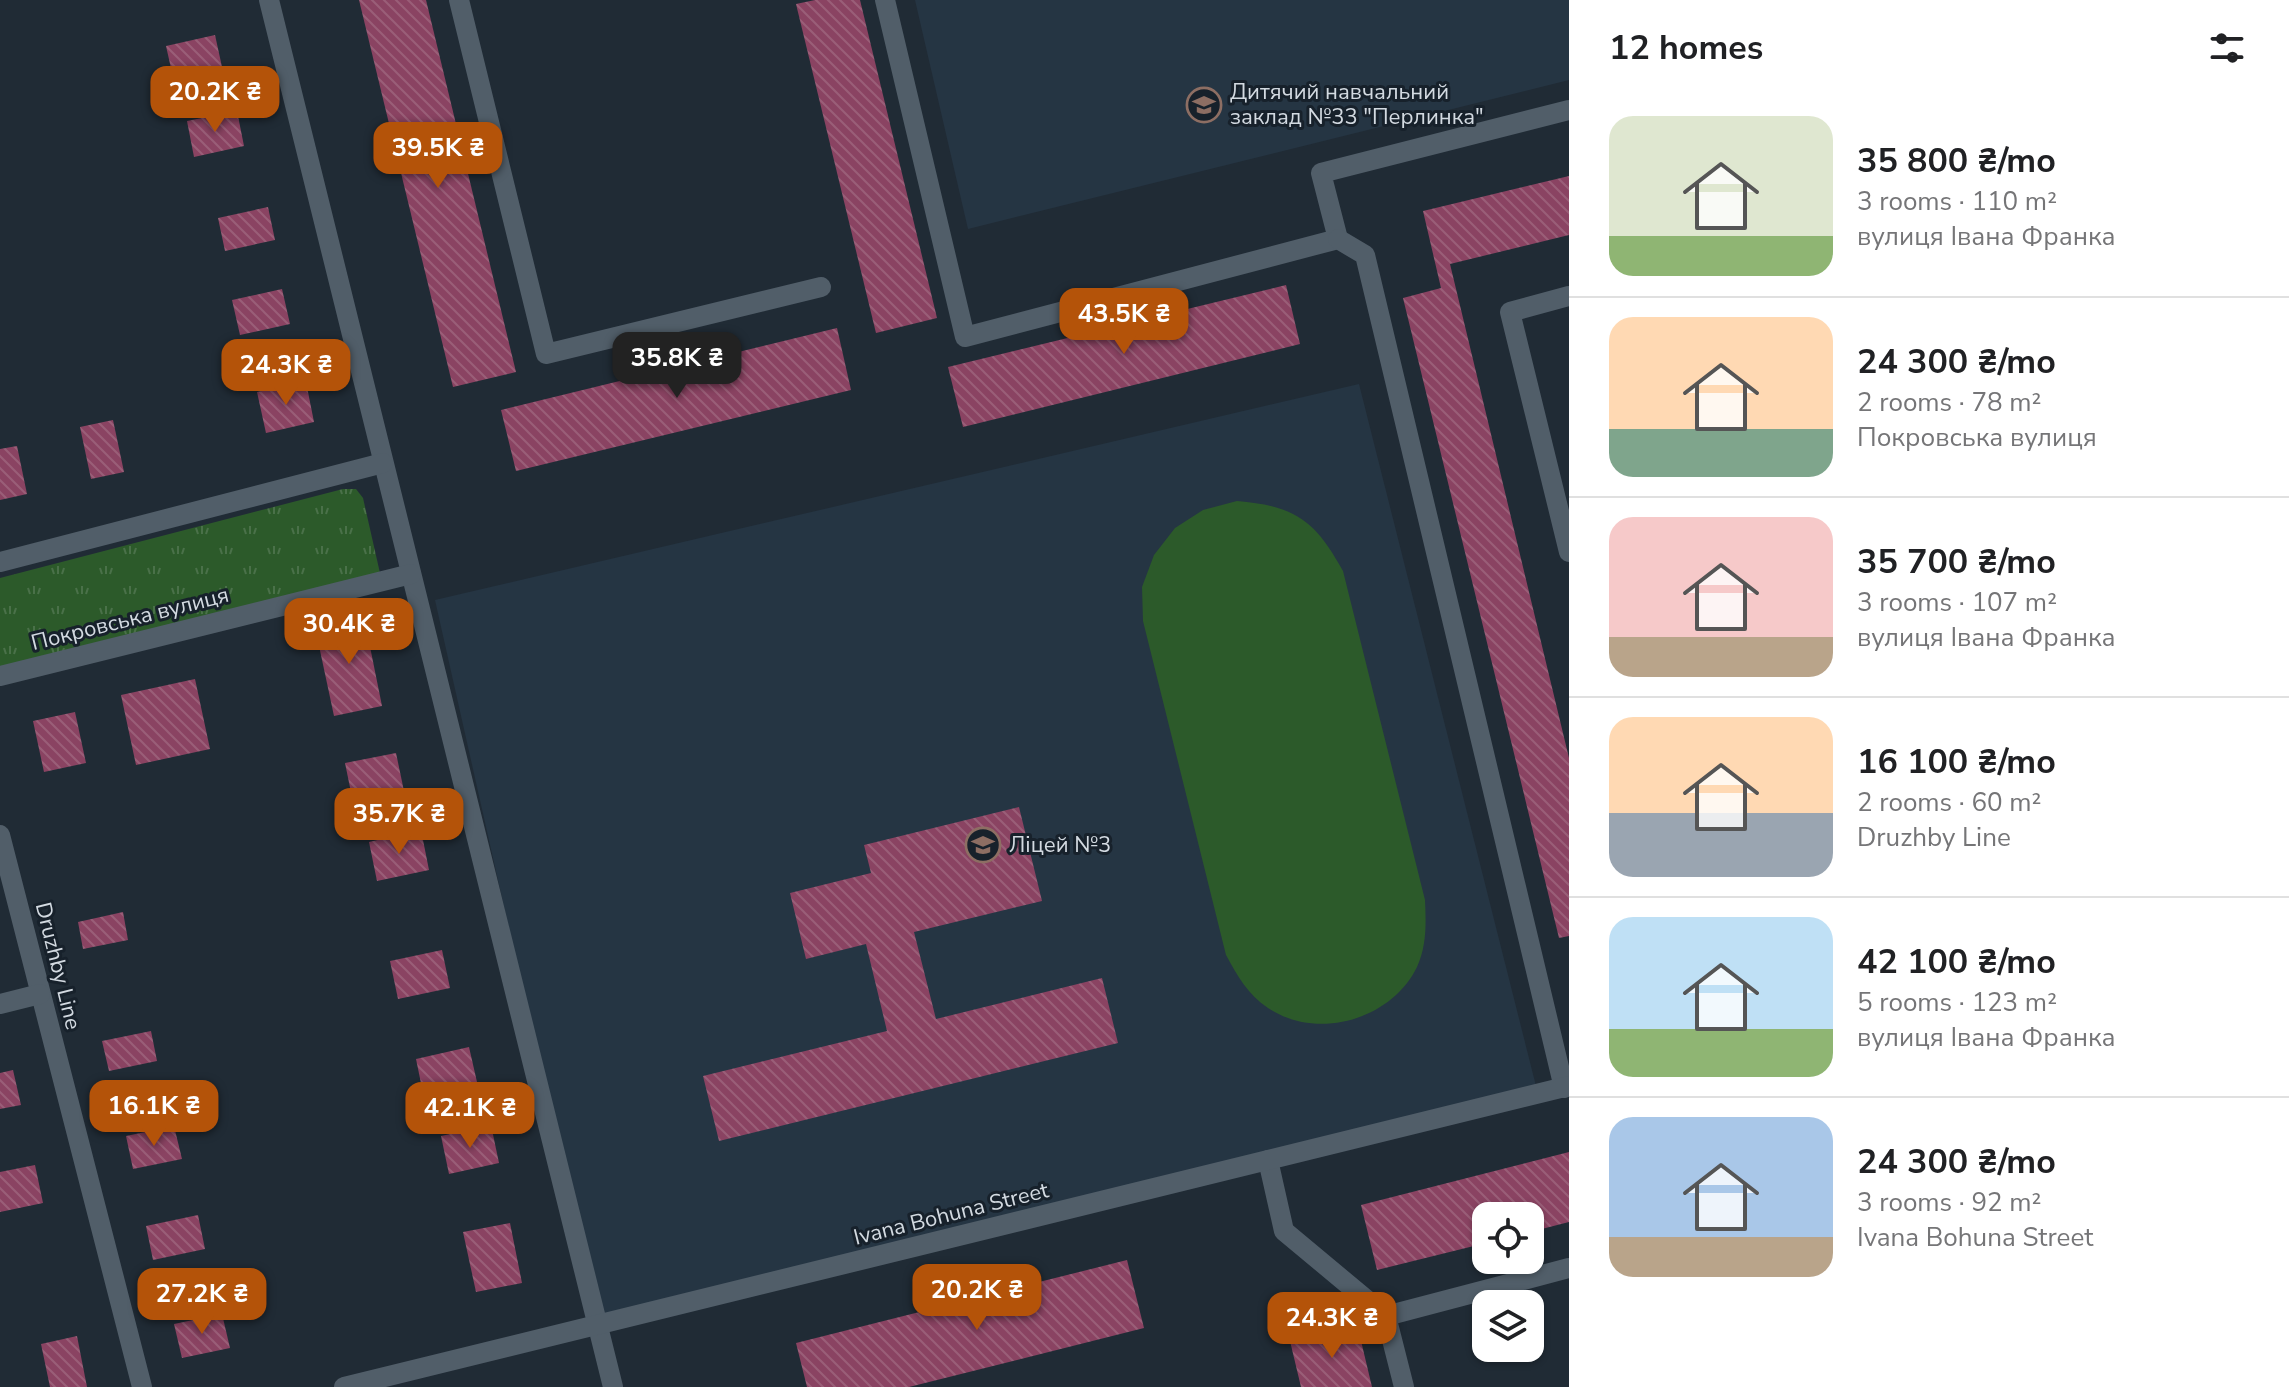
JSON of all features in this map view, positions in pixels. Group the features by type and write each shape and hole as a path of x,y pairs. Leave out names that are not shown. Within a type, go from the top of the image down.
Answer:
{"street":[{"path":"269,0 613,1387"},
{"path":"459,0 546,354 821,287"},
{"path":"885,0 965,337 1338,239"},
{"path":"1566,1087 1365,255 1338,239 1321,173 1569,110"},
{"path":"1569,296 1510,312 1569,552"},
{"path":"0,562 383,463"},
{"name":"Покровська вулиця","path":"0,676 411,574"},
{"name":"Druzhby Line","path":"0,835 142,1387"},
{"path":"0,1004 40,994"},
{"name":"Ivana Bohuna Street","path":"344,1387 1566,1087"},
{"path":"1268,1160 1284,1231 1386,1316 1404,1387"},
{"path":"1386,1316 1569,1268"}],"shaded area":[{"name":"Дитячий навчальний заклад №33 \"Перлинка\"","path":"915,0 1569,0 1569,80 968,229"},
{"name":"Ліцей №3","path":"1359,384 1537,1090 598,1325 435,600"}],"green space":[{"path":"343,489 356,489 363,498 382,582 0,682 0,578"},
{"path":"1237,501 1274,507 1301,519 1323,539 1343,571 1425,900 1426,926 1417,967 1390,1000 1351,1020 1330,1024 1287,1018 1268,1008 1249,991 1226,955 1143,621 1142,587 1154,555 1175,528 1203,510"}],"building":[{"path":"359,0 426,0 516,372 453,387"},
{"path":"815,0 860,0 937,318 876,333 796,4"},
{"path":"215,35 222,67 173,77 166,46"},
{"path":"237,111 244,146 194,157 187,121"},
{"path":"1569,176 1569,235 1450,264 1569,758 1569,936 1559,938 1403,298 1441,288 1423,211"},
{"path":"268,207 275,240 225,251 218,218"},
{"path":"1286,285 1300,344 963,427 948,367"},
{"path":"282,289 290,324 240,335 232,300"},
{"path":"837,328 851,390 516,471 501,410"},
{"path":"306,382 314,422 266,433 257,392"},
{"path":"113,420 124,472 91,479 80,427"},
{"path":"17,446 27,494 0,500 0,449"},
{"path":"364,617 382,706 334,716 315,627"},
{"path":"195,679 210,749 136,765 121,695"},
{"path":"75,712 86,763 44,772 33,721"},
{"path":"396,753 404,791 353,802 345,763"},
{"path":"1019,807 1042,901 914,932 936,1019 1102,978 1118,1043 719,1141 703,1076 887,1031 866,944 806,959 790,893 871,873 864,845"},
{"path":"421,830 429,870 377,881 369,842"},
{"path":"123,912 128,940 83,949 78,922"},
{"path":"442,950 450,988 398,999 390,961"},
{"path":"151,1031 157,1061 109,1071 102,1041"},
{"path":"469,1047 477,1082 423,1093 416,1059"},
{"path":"13,1070 21,1105 0,1109 0,1073"},
{"path":"491,1125 499,1163 449,1174 441,1136"},
{"path":"174,1126 182,1159 133,1169 126,1136"},
{"path":"1569,1152 1569,1222 1544,1228 1544,1202 1472,1202 1472,1246 1377,1270 1361,1205"},
{"path":"35,1165 43,1203 0,1212 0,1172"},
{"path":"198,1215 205,1249 153,1260 146,1226"},
{"path":"510,1223 522,1283 476,1292 463,1232"},
{"path":"1127,1260 1144,1328 909,1387 807,1387 796,1343"},
{"path":"222,1314 230,1348 182,1358 174,1324"},
{"path":"1357,1324 1372,1387 1301,1387 1290,1341"},
{"path":"77,1336 87,1387 50,1387 41,1344"}],"place":[{"name":"Дитячий навчальний заклад №33 \"Перлинка\"","path":"1204,105"},
{"name":"Ліцей №3","path":"983,845"}]}
